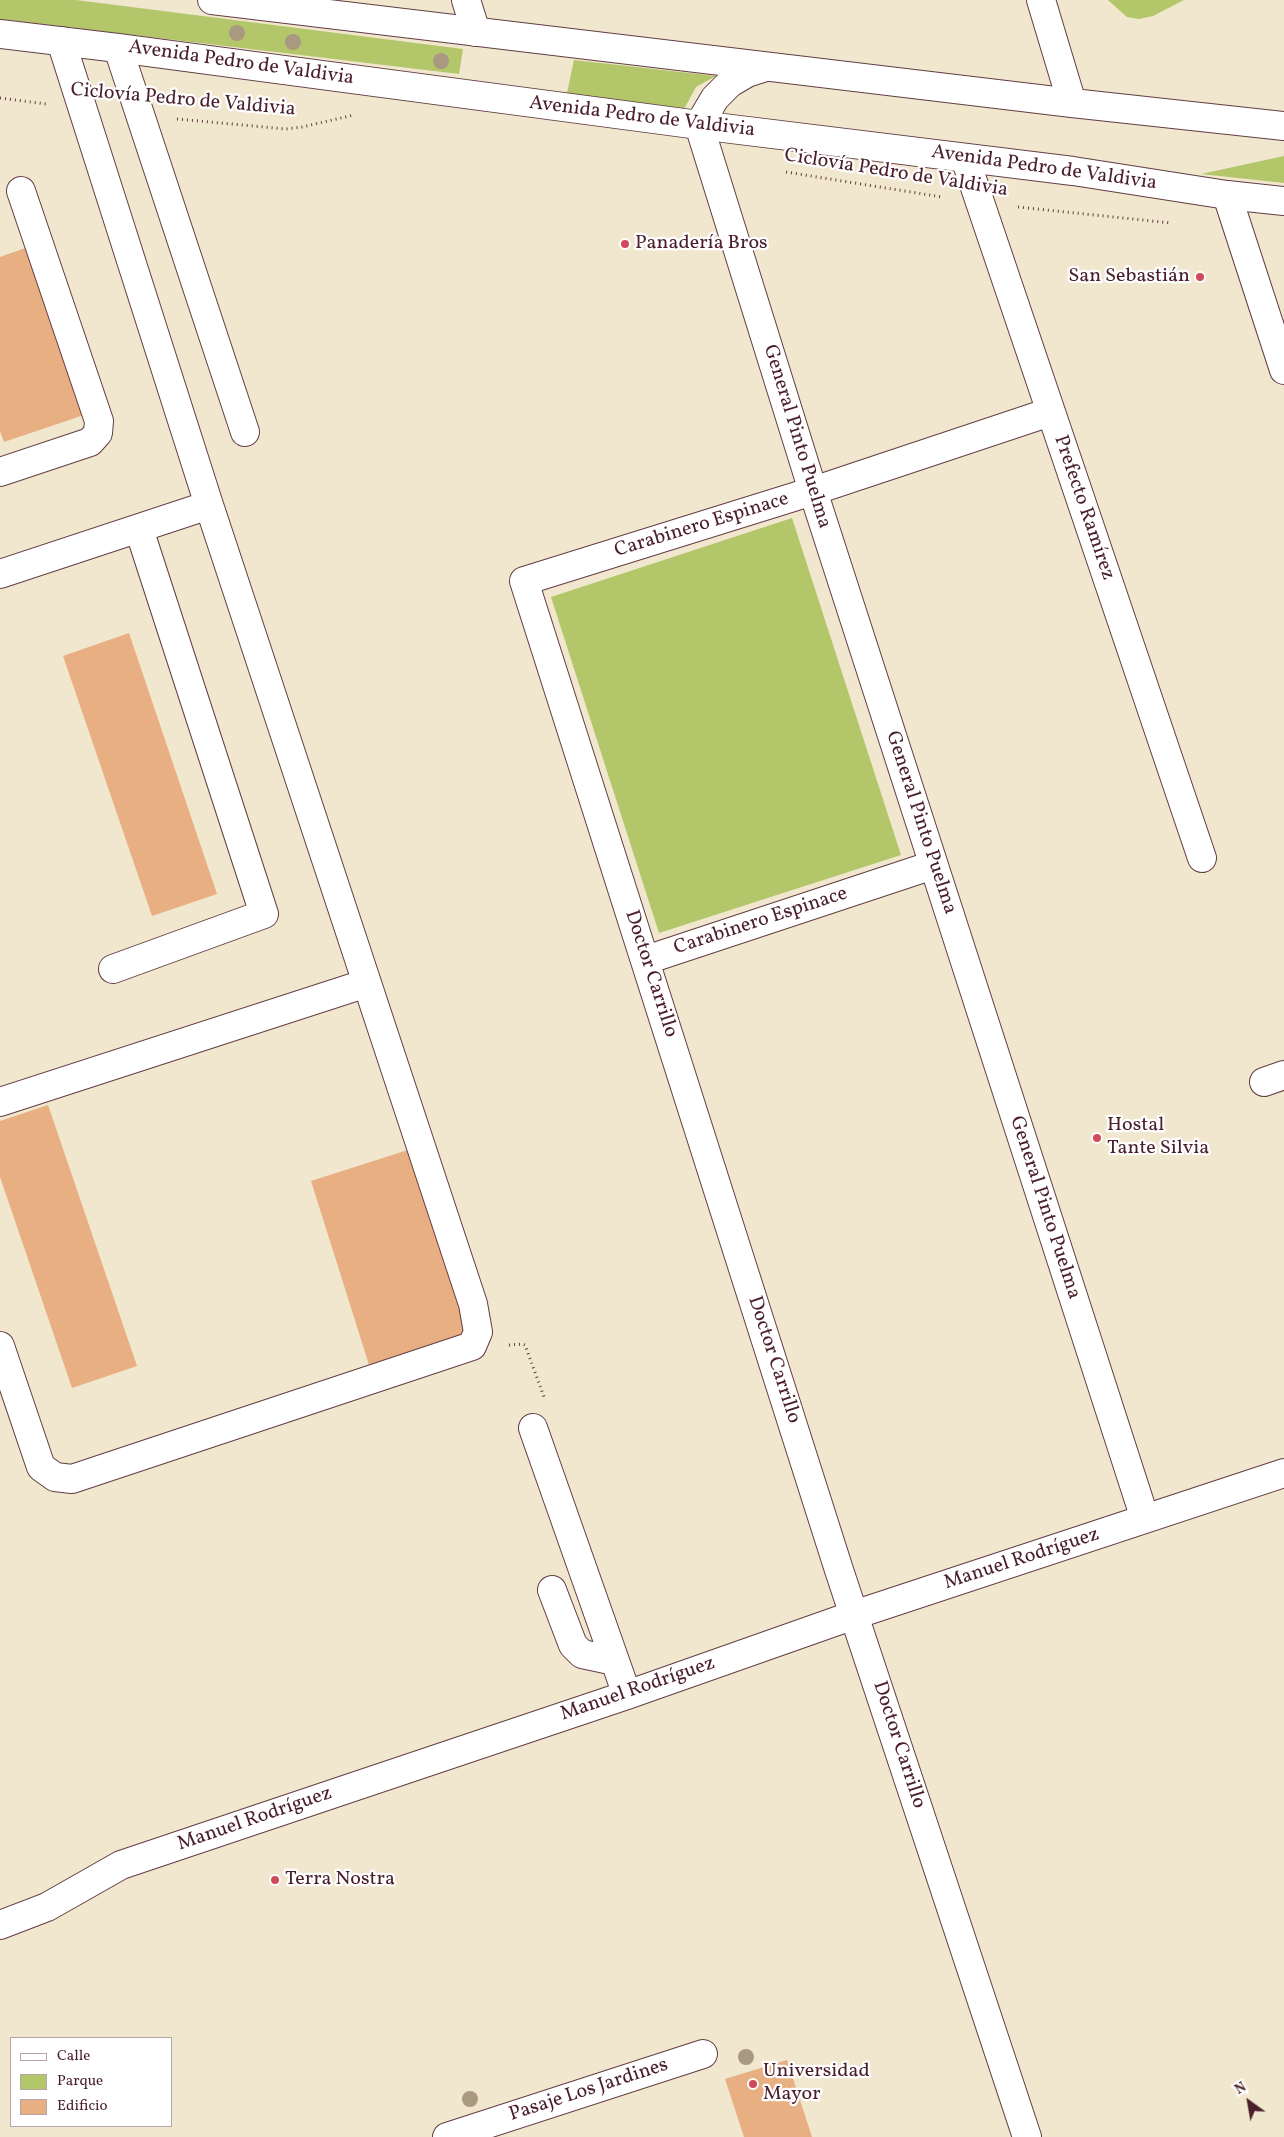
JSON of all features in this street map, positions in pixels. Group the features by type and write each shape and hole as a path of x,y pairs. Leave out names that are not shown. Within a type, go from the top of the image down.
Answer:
{"street":[{"path":"212,0 321,6 476,32 1072,103 1284,126"},
{"path":"466,0 476,32"},
{"path":"1041,0 1072,103"},
{"name":"Avenida Pedro de Valdivia","path":"0,34 699,125 1073,171 1227,195 1284,201"},
{"path":"0,1346 41,1467 55,1478 72,1479 472,1346 478,1332 473,1304 210,505 82,109 62,41"},
{"path":"118,48 245,432"},
{"path":"699,125 715,98 730,83 747,73 766,67"},
{"name":"General Pinto Puelma","path":"699,125 813,491 1145,1519"},
{"name":"Prefecto Ramírez","path":"965,158 1202,858"},
{"path":"0,472 90,442 98,433 99,422 21,191"},
{"path":"1227,195 1284,370"},
{"name":"Carabinero Espinace","path":"524,581 813,491 1050,412"},
{"path":"0,574 210,505"},
{"path":"113,970 264,914 139,529"},
{"name":"Doctor Carrillo","path":"524,581 854,1615 1027,2137"},
{"name":"Carabinero Espinace","path":"646,960 933,865"},
{"path":"0,1102 367,984"},
{"path":"533,1428 627,1695"},
{"name":"Manuel Rodríguez","path":"0,1925 47,1907 122,1865 627,1695 854,1615 1284,1473"},
{"path":"552,1590 573,1644 582,1654 615,1661"},
{"name":"Pasaje Los Jardines","path":"447,2137 703,2054"}],"path":[{"name":"Ciclovía Pedro de Valdivia","path":"0,98 82,109"},
{"name":"Ciclovía Pedro de Valdivia","path":"140,115 286,129 302,127 341,116 358,114"},
{"name":"Ciclovía Pedro de Valdivia","path":"786,172 979,203 1180,224"}],"green space":[{"path":"0,0 76,0 463,49 459,74 0,19"},
{"path":"1108,0 1184,0 1153,16 1139,19 1127,17"},
{"path":"574,60 716,76 696,87 684,109 567,93"},
{"path":"1284,156 1284,183 1201,174"},
{"path":"792,518 901,855 659,933 551,597"}],"building":[{"path":"28,247 84,415 4,442 0,431 0,257"},
{"path":"129,633 217,894 152,916 63,656"},
{"path":"48,1105 137,1366 72,1388 0,1177 0,1121"},
{"path":"411,1149 470,1336 370,1368 311,1181"},
{"path":"787,2060 812,2137 744,2137 725,2079"}],"place":[{"name":"Panadería Bros","path":"625,244"},
{"name":"San Sebastián","path":"1200,277"},
{"name":"Hostal Tante Silvia","path":"1097,1138"},
{"name":"Terra Nostra","path":"275,1880"},
{"name":"Universidad Mayor","path":"753,2084"}]}
